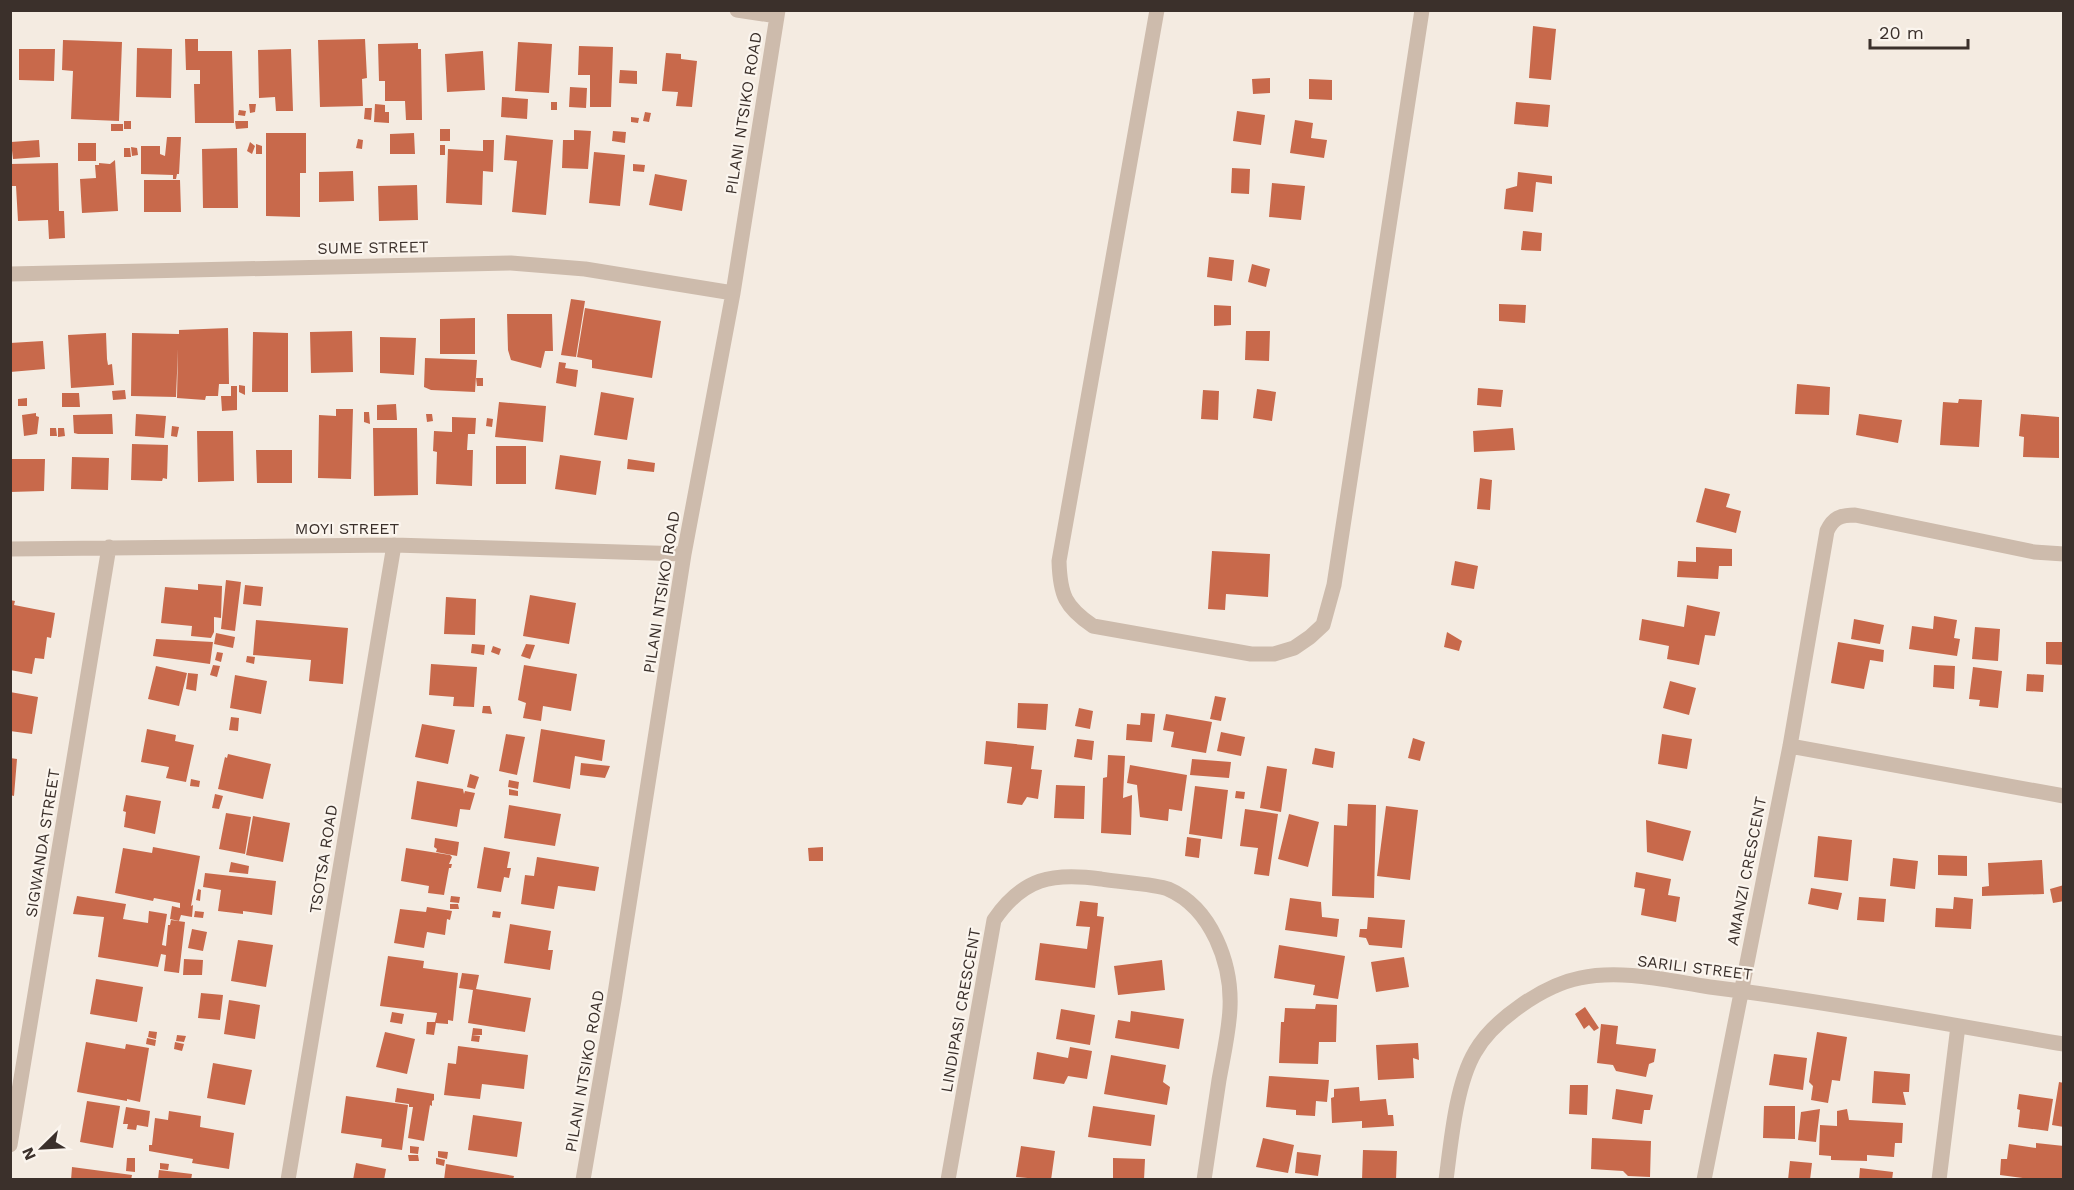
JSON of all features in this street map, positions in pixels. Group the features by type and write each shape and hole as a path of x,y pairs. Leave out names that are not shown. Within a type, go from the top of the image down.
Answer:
{"street":[{"path":"736,10 777,13"},
{"path":"1157,10 1059,561 1059,580 1063,596 1075,614 1093,626 1251,654 1274,654 1293,648 1323,625 1334,585 1422,10"},
{"name":"PILANI NTSIKO ROAD","path":"583,1179 615,999 684,554 733,293 777,13"},
{"name":"SUME STREET","path":"10,274 511,263 585,269 733,293"},
{"name":"AMANZI CRESCENT","path":"1704,1179 1790,746 1827,531 1831,522 1837,517 1855,515 2034,552 2064,554"},
{"name":"MOYI STREET","path":"10,549 394,545 684,554"},
{"name":"TSOTSA ROAD","path":"288,1179 394,545"},
{"name":"SIGWANDA STREET","path":"10,1145 109,547"},
{"path":"1790,746 2064,796"},
{"name":"LINDIPASI CRESCENT","path":"948,1179 994,920 1006,902 1020,890 1046,879 1082,877 1168,889 1190,903 1206,920 1221,947 1227,973 1230,1007 1204,1179"},
{"name":"SARILI STREET","path":"1446,1179 1460,1096 1475,1051 1498,1025 1536,995 1579,978 1599,975 1632,976 1741,990 2064,1044"},
{"path":"1939,1179 1958,1026"}],"building":[{"path":"1533,26 1556,29 1551,80 1529,78"},
{"path":"185,39 198,39 198,51 232,51 234,123 195,123 194,84 200,84 200,70 186,70"},
{"path":"365,39 367,78 362,79 363,106 320,107 318,40"},
{"path":"63,40 122,42 119,121 71,119 73,71 62,70"},
{"path":"518,42 552,44 549,93 515,91"},
{"path":"418,43 418,49 421,49 422,120 406,120 405,101 385,101 385,81 379,81 378,44"},
{"path":"579,46 613,47 611,107 590,107 590,75 578,75"},
{"path":"137,48 172,49 171,98 136,97"},
{"path":"19,49 55,49 54,81 19,80"},
{"path":"291,49 293,111 276,111 275,97 259,98 258,50"},
{"path":"483,51 485,90 447,92 445,54"},
{"path":"666,53 681,54 681,59 697,61 692,107 676,106 678,92 662,91"},
{"path":"620,70 637,71 637,84 619,83"},
{"path":"1270,78 1270,93 1253,94 1252,79"},
{"path":"1309,79 1332,80 1332,100 1309,99"},
{"path":"570,87 587,88 586,108 569,107"},
{"path":"502,97 528,99 527,119 501,117"},
{"path":"551,102 557,102 557,110 551,110"},
{"path":"1516,102 1550,105 1548,127 1514,124"},
{"path":"249,104 256,104 255,112 250,113"},
{"path":"375,104 385,105 385,112 389,112 389,123 374,122"},
{"path":"365,108 372,108 371,120 364,119"},
{"path":"239,110 246,111 245,116 238,115"},
{"path":"1237,111 1265,115 1261,145 1233,141"},
{"path":"645,112 651,113 649,122 643,121"},
{"path":"631,117 639,118 638,123 631,122"},
{"path":"1295,120 1313,123 1311,138 1327,140 1324,158 1290,153"},
{"path":"124,121 131,121 131,129 124,129"},
{"path":"235,121 248,121 248,128 236,129"},
{"path":"111,124 123,124 123,131 111,131"},
{"path":"440,129 450,129 450,141 440,141"},
{"path":"574,130 591,131 588,169 562,168 563,140 574,140"},
{"path":"613,131 626,132 625,143 612,141"},
{"path":"266,133 306,133 306,173 300,173 300,217 266,216"},
{"path":"414,133 415,154 390,154 390,134"},
{"path":"506,135 553,140 546,215 512,212 517,161 504,160"},
{"path":"167,137 181,137 179,174 176,179 173,179 173,175 141,174 141,146 160,146 160,154 165,156"},
{"path":"358,139 363,140 362,149 356,148"},
{"path":"39,140 40,157 13,159 11,142"},
{"path":"483,140 494,140 493,172 483,171 482,205 446,203 448,149 483,151"},
{"path":"250,142 255,146 252,154 247,151"},
{"path":"78,143 96,143 96,161 78,161"},
{"path":"256,144 262,146 262,154 256,154"},
{"path":"440,145 445,145 445,155 440,155"},
{"path":"131,147 137,148 138,155 132,156"},
{"path":"124,148 130,148 131,157 124,157"},
{"path":"237,148 238,208 203,208 202,149"},
{"path":"594,152 625,155 620,206 589,203"},
{"path":"115,160 118,211 82,213 80,179 96,178 95,165 110,164"},
{"path":"58,163 59,211 64,211 65,238 49,239 48,220 18,221 16,186 10,186 10,164"},
{"path":"633,164 645,165 644,172 633,171"},
{"path":"1232,168 1250,169 1249,194 1231,193"},
{"path":"353,171 354,201 319,202 319,172"},
{"path":"1518,172 1552,176 1552,184 1536,182 1533,212 1504,209 1506,189 1517,186"},
{"path":"655,174 687,180 682,211 649,205"},
{"path":"144,180 180,180 181,212 144,212"},
{"path":"1272,183 1305,186 1301,220 1269,217"},
{"path":"417,185 418,220 379,221 378,186"},
{"path":"1523,231 1542,233 1541,251 1521,250"},
{"path":"1209,257 1234,260 1232,281 1207,277"},
{"path":"1252,264 1270,269 1266,287 1248,282"},
{"path":"571,299 585,301 576,357 561,355"},
{"path":"1499,304 1526,305 1525,323 1499,321"},
{"path":"1214,305 1231,306 1231,325 1214,326"},
{"path":"585,308 661,321 652,378 592,368 592,360 577,357"},
{"path":"507,314 552,314 553,351 545,351 541,368 511,360 508,350"},
{"path":"475,318 475,354 440,354 440,319"},
{"path":"228,328 229,384 219,384 218,396 206,396 205,400 177,398 178,349 176,397 131,396 132,333 179,334 179,330"},
{"path":"352,331 353,372 311,373 310,332"},
{"path":"1246,331 1270,331 1269,361 1245,360"},
{"path":"253,332 288,333 288,392 252,392"},
{"path":"106,333 107,359 108,365 112,364 114,385 71,388 68,335"},
{"path":"380,337 416,338 414,375 380,373"},
{"path":"43,341 45,369 10,372 10,343"},
{"path":"425,358 477,360 475,392 431,390 424,387"},
{"path":"559,362 566,363 565,368 578,370 576,387 556,383"},
{"path":"476,378 483,378 483,386 477,386"},
{"path":"1797,384 1830,387 1829,415 1795,414"},
{"path":"239,385 245,386 245,395 239,392"},
{"path":"231,386 237,386 237,410 222,411 221,396 231,396"},
{"path":"1478,388 1503,390 1501,407 1477,405"},
{"path":"1257,389 1276,392 1272,421 1253,418"},
{"path":"125,390 126,399 113,400 112,391"},
{"path":"1203,390 1219,391 1218,420 1201,419"},
{"path":"601,392 634,398 627,440 594,435"},
{"path":"62,393 79,393 80,407 62,407"},
{"path":"27,398 27,406 18,406 18,399"},
{"path":"1959,399 1982,400 1979,447 1940,445 1943,402 1958,403"},
{"path":"499,402 546,406 543,442 495,437"},
{"path":"396,404 397,420 377,420 377,405"},
{"path":"336,409 353,409 351,479 318,478 319,415 336,416"},
{"path":"364,412 369,412 370,424 364,422"},
{"path":"36,413 39,417 37,434 24,436 22,415"},
{"path":"112,414 113,434 74,433 73,415"},
{"path":"136,414 166,416 164,438 135,436"},
{"path":"426,414 432,414 433,421 427,422"},
{"path":"1859,414 1902,420 1898,443 1856,435"},
{"path":"2021,414 2059,417 2059,458 2023,457 2024,437 2019,436"},
{"path":"452,417 476,418 475,434 468,434 467,450 473,450 472,486 436,484 437,452 433,451 434,431 452,432"},
{"path":"487,418 493,419 492,427 486,426"},
{"path":"172,426 179,427 177,437 171,436"},
{"path":"50,428 56,428 57,436 50,436"},
{"path":"58,428 64,428 65,436 58,437"},
{"path":"373,428 417,428 418,495 374,496"},
{"path":"1513,428 1515,450 1474,452 1473,431"},
{"path":"197,431 233,431 234,481 198,482"},
{"path":"132,444 168,445 167,479 163,478 162,481 131,480"},
{"path":"496,446 526,446 526,484 496,484"},
{"path":"256,450 292,450 292,483 257,483"},
{"path":"560,455 601,461 596,495 555,489"},
{"path":"72,457 109,458 108,490 71,489"},
{"path":"10,459 45,459 44,491 10,492"},
{"path":"628,459 655,463 654,472 627,469"},
{"path":"1480,478 1492,480 1490,510 1477,509"},
{"path":"1705,488 1730,494 1726,507 1741,511 1736,533 1696,522"},
{"path":"1696,547 1732,549 1732,566 1719,566 1718,579 1677,577 1678,561 1696,562"},
{"path":"1212,551 1270,554 1268,597 1226,594 1225,610 1208,609"},
{"path":"1455,561 1478,566 1474,589 1451,585"},
{"path":"226,580 241,582 235,631 221,629"},
{"path":"198,584 222,586 221,618 214,617 214,632 211,638 191,636 192,626 161,623 165,587 198,590"},
{"path":"245,585 263,587 261,606 243,604"},
{"path":"530,595 576,603 569,644 523,636"},
{"path":"446,597 476,599 475,635 444,634"},
{"path":"10,600 15,601 14,605 55,613 51,638 47,637 44,659 35,658 32,674 10,670"},
{"path":"1687,605 1720,612 1715,636 1705,635 1699,665 1667,659 1669,646 1639,640 1642,619 1684,627"},
{"path":"1934,616 1957,620 1954,638 1960,639 1957,656 1909,649 1912,626 1933,629"},
{"path":"1854,619 1884,625 1880,644 1851,639"},
{"path":"256,620 348,628 343,684 309,681 311,660 253,655"},
{"path":"1975,627 2000,629 1998,661 1972,659"},
{"path":"1447,632 1462,641 1459,651 1444,647"},
{"path":"216,633 235,637 233,648 214,644"},
{"path":"156,639 213,642 210,664 153,656"},
{"path":"1838,642 1884,650 1883,662 1870,660 1864,689 1831,683"},
{"path":"2046,642 2064,642 2064,665 2046,664"},
{"path":"472,644 485,645 484,655 471,653"},
{"path":"526,644 535,645 530,659 521,656"},
{"path":"493,646 501,649 499,655 491,652"},
{"path":"217,652 223,653 221,662 215,660"},
{"path":"247,656 255,657 254,664 246,662"},
{"path":"431,664 477,667 474,707 453,706 454,697 429,695"},
{"path":"213,665 220,666 217,677 210,675"},
{"path":"524,665 577,674 571,711 543,706 541,721 523,718 526,703 518,700"},
{"path":"1934,665 1955,666 1954,689 1933,687"},
{"path":"156,666 187,673 179,706 148,699"},
{"path":"1973,667 2002,671 1998,708 1979,706 1980,700 1969,699"},
{"path":"188,673 198,674 196,691 186,689"},
{"path":"2027,674 2044,675 2043,692 2026,691"},
{"path":"235,675 267,681 261,714 230,708"},
{"path":"1670,681 1696,688 1689,715 1663,708"},
{"path":"10,692 38,697 32,734 10,731"},
{"path":"1215,696 1226,698 1221,721 1210,719"},
{"path":"1018,703 1048,704 1046,730 1017,728"},
{"path":"483,706 490,706 492,714 482,713"},
{"path":"1079,708 1093,711 1090,729 1075,726"},
{"path":"1141,713 1155,714 1152,742 1126,740 1127,724 1140,725"},
{"path":"1166,714 1212,722 1206,753 1171,747 1174,732 1163,730"},
{"path":"231,717 239,718 238,731 229,730"},
{"path":"422,724 455,730 448,764 415,757"},
{"path":"147,729 176,735 175,741 194,745 186,782 166,778 169,767 141,762"},
{"path":"541,729 605,740 602,761 575,756 570,789 533,782"},
{"path":"1221,732 1245,737 1241,756 1217,751"},
{"path":"506,734 525,737 517,775 499,771"},
{"path":"1662,734 1692,739 1687,769 1658,764"},
{"path":"1413,738 1425,742 1420,761 1408,758"},
{"path":"1077,739 1094,741 1092,760 1074,757"},
{"path":"986,741 1034,746 1031,769 1042,770 1038,799 1027,797 1022,805 1007,803 1012,767 984,764"},
{"path":"1315,748 1335,752 1333,768 1312,764"},
{"path":"228,754 271,764 263,799 218,789 225,757 227,758"},
{"path":"1108,755 1125,756 1123,798 1132,795 1131,835 1101,833 1103,778 1107,777"},
{"path":"10,758 17,759 14,796 10,795"},
{"path":"1192,759 1231,762 1229,778 1190,775"},
{"path":"581,763 610,766 605,778 580,775"},
{"path":"1130,765 1187,775 1182,811 1169,809 1168,821 1140,817 1137,785 1127,783"},
{"path":"1267,766 1287,769 1281,812 1260,808"},
{"path":"470,774 479,777 475,789 467,787"},
{"path":"191,779 200,781 199,787 190,786"},
{"path":"509,780 519,782 518,789 508,787"},
{"path":"417,781 463,789 464,794 465,791 475,793 470,810 460,809 457,827 411,819"},
{"path":"1056,785 1085,786 1084,819 1054,818"},
{"path":"1195,786 1228,790 1222,839 1189,834"},
{"path":"509,789 518,791 518,796 509,795"},
{"path":"1236,791 1245,792 1244,799 1235,798"},
{"path":"215,794 223,796 219,809 212,808"},
{"path":"126,795 161,801 155,834 124,827 126,812 123,811"},
{"path":"1348,804 1376,805 1374,898 1332,896 1334,825 1347,826"},
{"path":"509,805 561,814 555,846 504,838"},
{"path":"1386,806 1418,810 1410,880 1377,876"},
{"path":"1245,809 1278,814 1269,876 1254,874 1258,848 1240,846"},
{"path":"226,813 251,817 245,854 219,849"},
{"path":"1289,814 1319,822 1308,867 1278,859"},
{"path":"253,816 290,823 283,862 246,855"},
{"path":"1646,820 1691,831 1683,861 1647,852"},
{"path":"1818,836 1852,840 1848,881 1814,877"},
{"path":"1187,837 1201,839 1199,858 1185,856"},
{"path":"435,838 459,842 457,856 436,852"},
{"path":"153,847 200,856 191,906 193,905 192,917 181,915 179,921 170,919 172,906 180,908 180,903 154,898 153,901 115,893 123,848 152,853"},
{"path":"484,847 510,852 507,868 511,868 509,878 504,877 501,892 477,888"},
{"path":"823,847 823,861 809,861 808,848"},
{"path":"406,848 452,857 444,895 428,893 429,886 401,881"},
{"path":"1938,855 1967,856 1967,876 1938,875"},
{"path":"537,857 599,867 595,891 558,886 554,909 521,904 525,875 534,876"},
{"path":"1893,858 1918,861 1915,889 1890,886"},
{"path":"2042,860 2044,894 1982,896 1982,887 1989,886 1988,863"},
{"path":"231,862 249,866 248,874 229,872"},
{"path":"1636,872 1671,879 1668,895 1680,897 1676,922 1641,915 1645,889 1634,887"},
{"path":"205,873 276,881 272,915 243,911 243,914 218,911 221,890 203,887"},
{"path":"2064,885 2064,901 2053,903 2050,889"},
{"path":"1811,888 1842,893 1838,910 1808,904"},
{"path":"198,889 201,890 200,901 196,900"},
{"path":"77,896 126,904 123,919 148,923 149,911 167,914 162,945 166,946 168,925 171,920 185,922 179,973 164,971 166,955 161,954 158,967 98,957 104,917 73,914"},
{"path":"451,896 460,897 459,903 450,902"},
{"path":"1859,897 1886,899 1884,922 1857,920"},
{"path":"1954,897 1973,899 1971,929 1935,927 1936,908 1953,909"},
{"path":"1290,898 1321,902 1322,917 1339,919 1337,937 1285,930"},
{"path":"1080,901 1098,903 1097,916 1104,917 1095,988 1035,980 1040,943 1087,949 1090,927 1076,926"},
{"path":"450,904 458,904 459,909 450,909"},
{"path":"427,907 452,911 450,920 447,919 445,935 427,932 424,948 394,943 400,909 426,912"},
{"path":"195,911 204,912 203,918 194,917"},
{"path":"493,911 501,912 500,918 492,917"},
{"path":"1368,917 1405,920 1402,948 1369,945 1366,938 1359,937 1360,929 1367,929"},
{"path":"510,924 551,931 548,950 553,950 550,970 504,963"},
{"path":"192,929 207,932 203,951 188,948"},
{"path":"238,940 273,945 266,987 231,981"},
{"path":"1279,945 1345,956 1338,999 1313,995 1315,985 1274,978"},
{"path":"388,956 424,961 423,968 458,973 453,1021 448,1020 448,1024 436,1023 434,1035 426,1034 427,1022 435,1022 437,1013 380,1006"},
{"path":"1404,957 1409,987 1376,992 1371,962"},
{"path":"184,959 203,960 202,975 183,975"},
{"path":"1162,960 1165,990 1118,995 1114,966"},
{"path":"462,973 479,975 476,989 531,998 525,1032 468,1023 473,990 459,988"},
{"path":"96,979 143,987 137,1022 90,1014"},
{"path":"201,993 223,995 220,1020 198,1018"},
{"path":"229,1000 260,1005 255,1039 224,1034"},
{"path":"1316,1004 1337,1005 1336,1042 1319,1042 1318,1064 1279,1063 1281,1022 1284,1022 1285,1008 1315,1009"},
{"path":"1585,1007 1599,1028 1594,1031 1589,1025 1584,1029 1575,1014"},
{"path":"1061,1009 1095,1015 1090,1045 1056,1039"},
{"path":"1131,1011 1184,1019 1179,1049 1115,1038 1118,1020 1130,1022"},
{"path":"392,1012 404,1014 402,1024 390,1022"},
{"path":"1601,1024 1618,1026 1616,1044 1656,1049 1654,1062 1649,1064 1646,1077 1616,1071 1613,1065 1597,1063"},
{"path":"473,1028 482,1029 482,1035 472,1035 480,1036 479,1042 471,1041"},
{"path":"149,1031 157,1032 156,1039 148,1037"},
{"path":"385,1032 415,1039 407,1074 376,1067"},
{"path":"1817,1032 1847,1037 1840,1081 1832,1080 1828,1103 1811,1100 1813,1086 1809,1082"},
{"path":"177,1035 186,1036 184,1042 176,1041"},
{"path":"147,1038 156,1040 155,1046 146,1044"},
{"path":"86,1042 125,1049 126,1044 149,1048 140,1102 77,1092"},
{"path":"175,1042 184,1044 182,1051 174,1049"},
{"path":"1418,1043 1419,1060 1413,1058 1414,1078 1378,1080 1376,1045"},
{"path":"458,1046 528,1055 524,1089 482,1084 480,1099 444,1095 448,1063 456,1064"},
{"path":"1070,1047 1092,1051 1087,1079 1068,1076 1064,1084 1033,1079 1037,1052 1068,1058"},
{"path":"1774,1054 1807,1058 1803,1090 1769,1085"},
{"path":"1111,1055 1166,1065 1163,1082 1170,1087 1167,1105 1104,1094"},
{"path":"213,1063 252,1070 245,1105 207,1098"},
{"path":"1874,1071 1910,1074 1909,1092 1903,1092 1906,1105 1872,1103"},
{"path":"1269,1076 1329,1080 1327,1102 1316,1101 1315,1116 1296,1115 1296,1110 1266,1107"},
{"path":"2059,1082 2064,1083 2064,1127 2052,1125"},
{"path":"1570,1085 1588,1085 1587,1115 1569,1114"},
{"path":"1359,1087 1360,1101 1386,1099 1388,1115 1393,1115 1394,1126 1362,1128 1362,1121 1332,1123 1331,1098 1334,1097 1334,1089"},
{"path":"397,1088 434,1094 424,1141 408,1138 413,1107 409,1107 409,1104 395,1102"},
{"path":"1616,1089 1653,1095 1650,1110 1644,1110 1642,1124 1612,1119"},
{"path":"2019,1094 2053,1099 2048,1131 2018,1127"},
{"path":"346,1096 408,1105 402,1150 381,1147 382,1139 341,1133"},
{"path":"87,1101 120,1106 113,1148 80,1142"},
{"path":"1093,1106 1155,1115 1151,1146 1088,1137"},
{"path":"1764,1106 1795,1106 1795,1139 1763,1138"},
{"path":"126,1107 150,1111 148,1127 137,1125 136,1130 127,1129 128,1124 123,1124"},
{"path":"1820,1109 1816,1142 1798,1140 1801,1112"},
{"path":"1847,1109 1849,1120 1903,1123 1902,1143 1895,1143 1894,1157 1867,1155 1867,1161 1831,1160 1831,1156 1819,1155 1820,1125 1837,1126 1837,1111"},
{"path":"169,1111 201,1116 200,1127 234,1133 229,1169 192,1163 193,1159 149,1151 149,1145 152,1145 155,1118 168,1120"},
{"path":"473,1115 522,1122 517,1157 468,1150"},
{"path":"1263,1138 1294,1145 1288,1173 1256,1167"},
{"path":"1592,1138 1651,1141 1650,1177 1628,1176 1623,1171 1591,1169"},
{"path":"2036,1143 2064,1146 2064,1180 2038,1180 2000,1175 2001,1159 2007,1159 2009,1144 2036,1148"},
{"path":"410,1146 419,1147 418,1154 410,1153"},
{"path":"1021,1146 1055,1151 1051,1180 1016,1177"},
{"path":"1363,1150 1397,1151 1396,1180 1362,1180"},
{"path":"438,1151 448,1152 447,1159 438,1157"},
{"path":"1297,1152 1321,1155 1318,1176 1295,1173"},
{"path":"408,1155 418,1155 419,1161 409,1161"},
{"path":"127,1158 135,1158 135,1172 126,1171"},
{"path":"436,1158 445,1160 444,1166 436,1164"},
{"path":"1113,1158 1145,1159 1144,1180 1113,1180"},
{"path":"1790,1161 1812,1163 1810,1180 1788,1180"},
{"path":"160,1163 169,1164 168,1170 160,1169"},
{"path":"356,1163 386,1169 384,1180 353,1180"},
{"path":"446,1164 514,1176 513,1180 444,1180"},
{"path":"72,1167 132,1175 131,1180 71,1180"},
{"path":"1860,1168 1893,1172 1892,1180 1859,1180"},
{"path":"159,1170 192,1174 191,1180 158,1180"}]}
